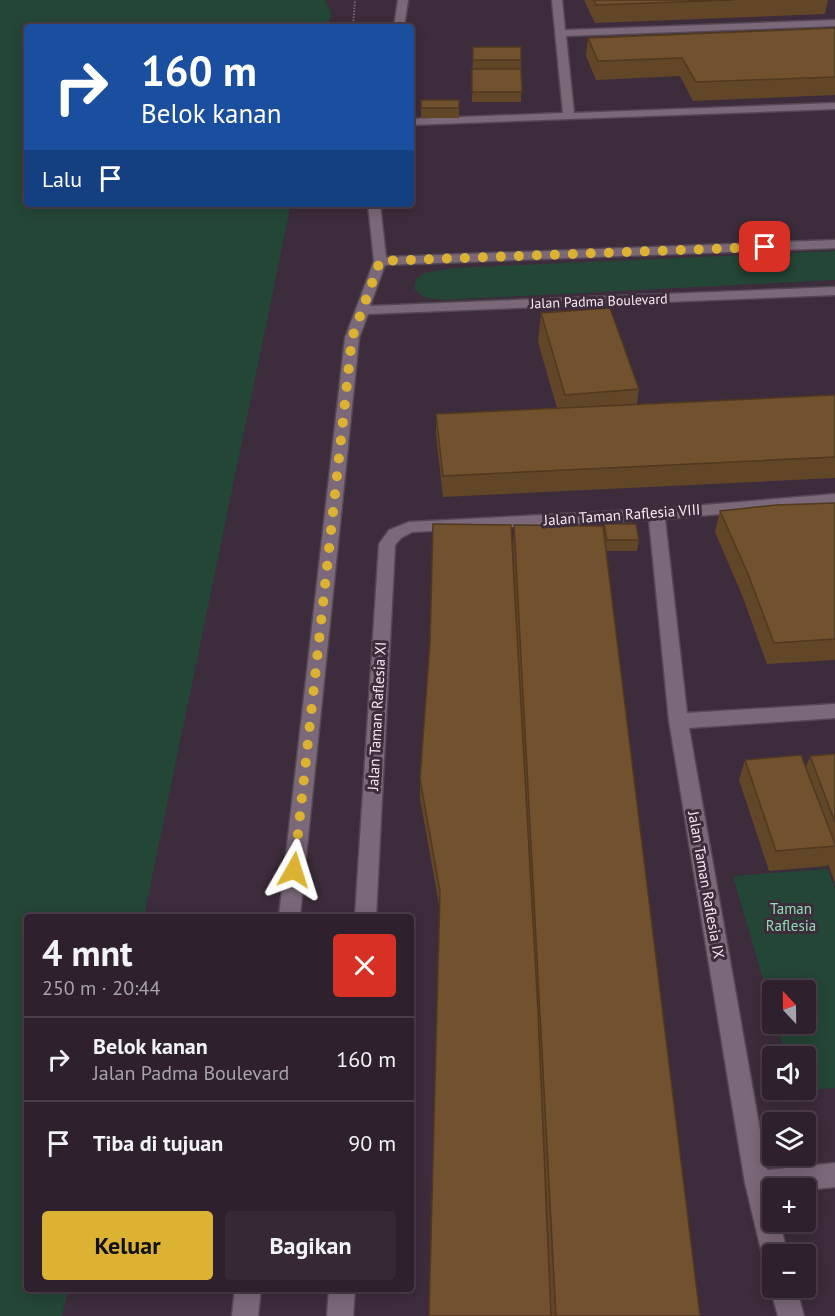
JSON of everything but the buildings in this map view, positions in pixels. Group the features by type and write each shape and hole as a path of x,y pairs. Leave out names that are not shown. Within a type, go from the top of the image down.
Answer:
{"street":[{"path":"399,24 403,0"},
{"path":"556,0 562,33 562,80 569,116"},
{"path":"562,33 835,23"},
{"path":"414,122 835,106"},
{"path":"289,914 352,338 380,261 374,207"},
{"path":"380,261 835,244"},
{"name":"Jalan Padma Boulevard","path":"363,310 835,291"},
{"name":"Jalan Taman Raflesia VIII","path":"409,527 656,514 835,499"},
{"name":"Jalan Taman Raflesia IX","path":"656,514 678,721 757,1183 772,1244"},
{"name":"Jalan Taman Raflesia XI","path":"365,914 387,544 395,534 409,527"},
{"path":"678,721 835,711"},
{"path":"757,1183 835,1175"},
{"path":"245,1316 248,1292"},
{"path":"340,1316 342,1292"},
{"path":"786,1298 790,1316"}],"path":[{"path":"353,24 355,0"}],"green space":[{"path":"0,0 325,0 331,13 329,24 24,24 24,207 290,207 144,914 24,914 24,1292 67,1292 62,1316 0,1316"},
{"path":"835,251 835,280 442,300 424,297 414,289 416,279 424,273 453,268"},
{"name":"Taman Raflesia","path":"828,869 835,889 835,1088 816,1089 816,1046 783,1046 779,1034 816,1034 816,980 763,980 733,876"}],"route":[{"path":"294,870 352,338 380,261 416,262 765,247"}]}
